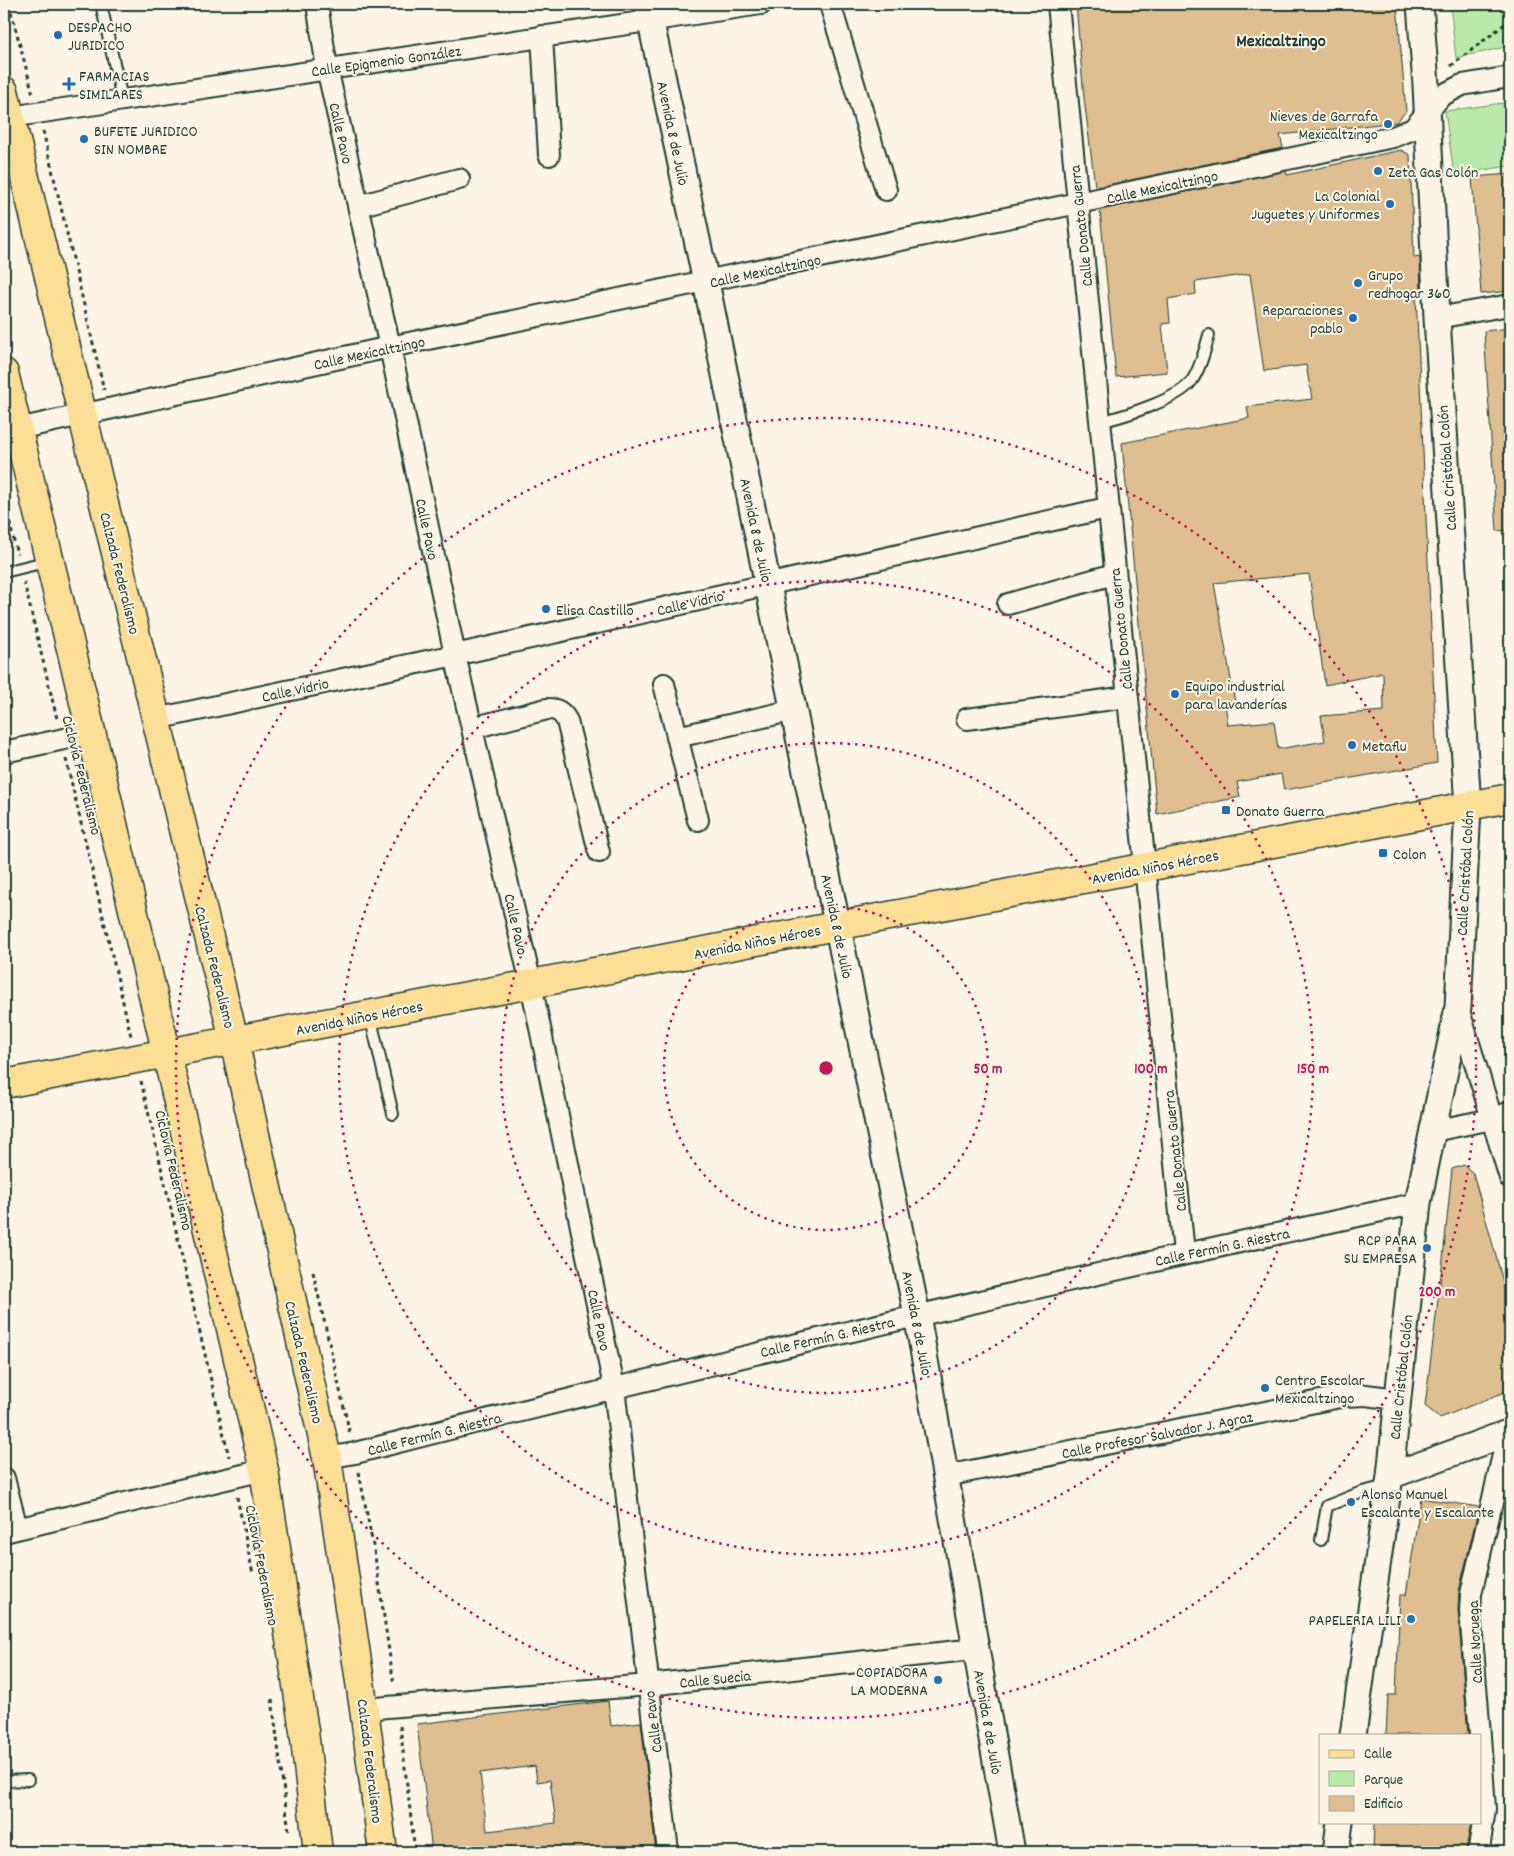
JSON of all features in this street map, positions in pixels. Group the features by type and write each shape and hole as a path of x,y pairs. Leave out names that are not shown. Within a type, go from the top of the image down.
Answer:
{"main road":[{"name":"Calzada Federalismo","path":"7,104 234,1040 327,1458 364,1709 382,1852"},
{"path":"4,373 11,431 50,561 92,733 264,1470 304,1731 318,1852"},
{"name":"Avenida Niños Héroes","path":"4,1084 1510,798"}],"street":[{"name":"Calle Pavo","path":"317,4 327,68 390,348 455,655 531,984 614,1387 668,1852"},
{"name":"Calle Epigmenio González","path":"7,104 122,99 542,36 648,12 761,4"},
{"path":"830,4 886,190"},
{"name":"Calle Donato Guerra","path":"1058,4 1184,1253"},
{"name":"Calle Cristóbal Colón","path":"1353,1734 1389,1481 1418,1203 1458,1007 1468,807 1437,318 1426,85 1420,4"},
{"name":"Avenida 8 de Julio","path":"648,12 706,282 917,1315 1012,1852"},
{"path":"542,36 550,154"},
{"name":"Calle Mexicaltzingo","path":"11,431 390,348 1393,137 1412,129 1441,96 1462,85 1510,77"},
{"path":"358,206 459,179"},
{"path":"1437,318 1510,305"},
{"name":"Calle Vidrio","path":"156,719 455,655 1108,508"},
{"path":"1008,604 1114,574"},
{"path":"664,684 698,820"},
{"path":"966,719 1127,697"},
{"path":"472,728 547,709 556,709 563,713 567,721 599,852"},
{"path":"677,737 794,710"},
{"path":"4,752 92,733"},
{"path":"1458,1007 1501,1116 1510,1178"},
{"path":"1433,1131 1501,1116"},
{"name":"Calle Fermín G. Riestra","path":"327,1458 355,1453 614,1387 917,1315 1184,1253 1418,1203"},
{"name":"Calle Profesor Salvador J. Agraz","path":"946,1476 1345,1396 1366,1395 1397,1399"},
{"path":"1389,1481 1509,1433"},
{"name":"Calle Noruega","path":"1480,1734 1470,1594 1509,1433"},
{"path":"4,1478 11,1530 264,1470"},
{"name":"Calle Suecia","path":"364,1709 648,1685 976,1649"},
{"name":"Calle Noruega","path":"1477,1852 1480,1849 1484,1809 1482,1772"},
{"path":"1336,1852 1340,1824"}],"lane":[{"path":"101,4 122,99"},
{"path":"1099,422 1172,397 1184,390 1193,380 1199,368 1209,335"},
{"path":"4,572 50,561"},
{"path":"370,1014 393,1114"},
{"path":"1321,1540 1327,1506 1389,1481"},
{"path":"4,1781 28,1780"}],"path":[{"path":"1426,85 1510,20"},
{"name":"Ciclovía Federalismo","path":"4,499 122,990 136,1059 233,1477 254,1580"},
{"path":"272,1696 289,1833"}],"green space":[{"path":"1450,4 1510,4 1510,46 1456,58"},
{"path":"1510,102 1510,166 1454,174 1445,111"}],"building":[{"path":"1076,4 1397,4 1406,111 1397,122 1280,135 1283,148 1098,187 1098,185 1095,186 1084,98"},
{"path":"1401,150 1410,155 1414,258 1420,257 1421,293 1416,294 1437,763 1284,790 1281,774 1237,782 1240,797 1157,814 1122,443 1249,418 1247,407 1312,399 1306,365 1264,371 1250,274 1195,282 1196,294 1168,299 1170,323 1162,324 1167,372 1116,377 1100,210 1286,171 1287,175","holes":["1309,574 1325,685 1383,673 1384,711 1321,716 1325,741 1278,749 1274,721 1228,725 1225,704 1235,702 1214,583"]},
{"path":"1510,174 1510,291 1481,294 1472,177"},
{"path":"1510,328 1510,530 1497,531 1484,331"},
{"path":"1464,1165 1473,1173 1510,1307 1510,1390 1440,1418 1425,1406 1452,1169"},
{"path":"1421,1498 1479,1507 1459,1591 1458,1610 1468,1734 1386,1734 1388,1695 1396,1695 1400,1595 1406,1595"},
{"path":"608,1701 611,1726 641,1722 656,1852 432,1852 417,1724","holes":["535,1766 537,1782 550,1780 556,1823 487,1831 480,1773"]},
{"path":"1374,1824 1471,1824 1466,1849 1446,1852 1373,1852"}],"place":[{"name":"DESPACHO JURIDICO","path":"58,35"},
{"name":"FARMACIAS SIMILARES","path":"69,84"},
{"name":"Nieves de Garrafa Mexicaltzingo","path":"1388,124"},
{"name":"BUFETE JURIDICO SIN NOMBRE","path":"84,139"},
{"name":"Zeta Gas Colón","path":"1378,171"},
{"name":"La Colonial Juguetes y Uniformes","path":"1390,204"},
{"name":"Grupo redhogar 360","path":"1358,283"},
{"name":"Reparaciones pablo","path":"1353,318"},
{"name":"Elisa Castillo","path":"546,609"},
{"name":"Equipo industrial para lavanderías","path":"1175,694"},
{"name":"Metaflu","path":"1352,745"},
{"name":"Donato Guerra","path":"1226,810"},
{"name":"Colon","path":"1383,853"},
{"name":"RCP PARA SU EMPRESA","path":"1427,1248"},
{"name":"Centro Escolar Mexicaltzingo","path":"1265,1388"},
{"name":"Alonso Manuel Escalante y Escalante","path":"1351,1502"},
{"name":"PAPELERIA LILI","path":"1411,1619"},
{"name":"COPIADORA LA MODERNA","path":"938,1680"}],"district":[{"name":"Mexicaltzingo","path":"1281,40"}]}
